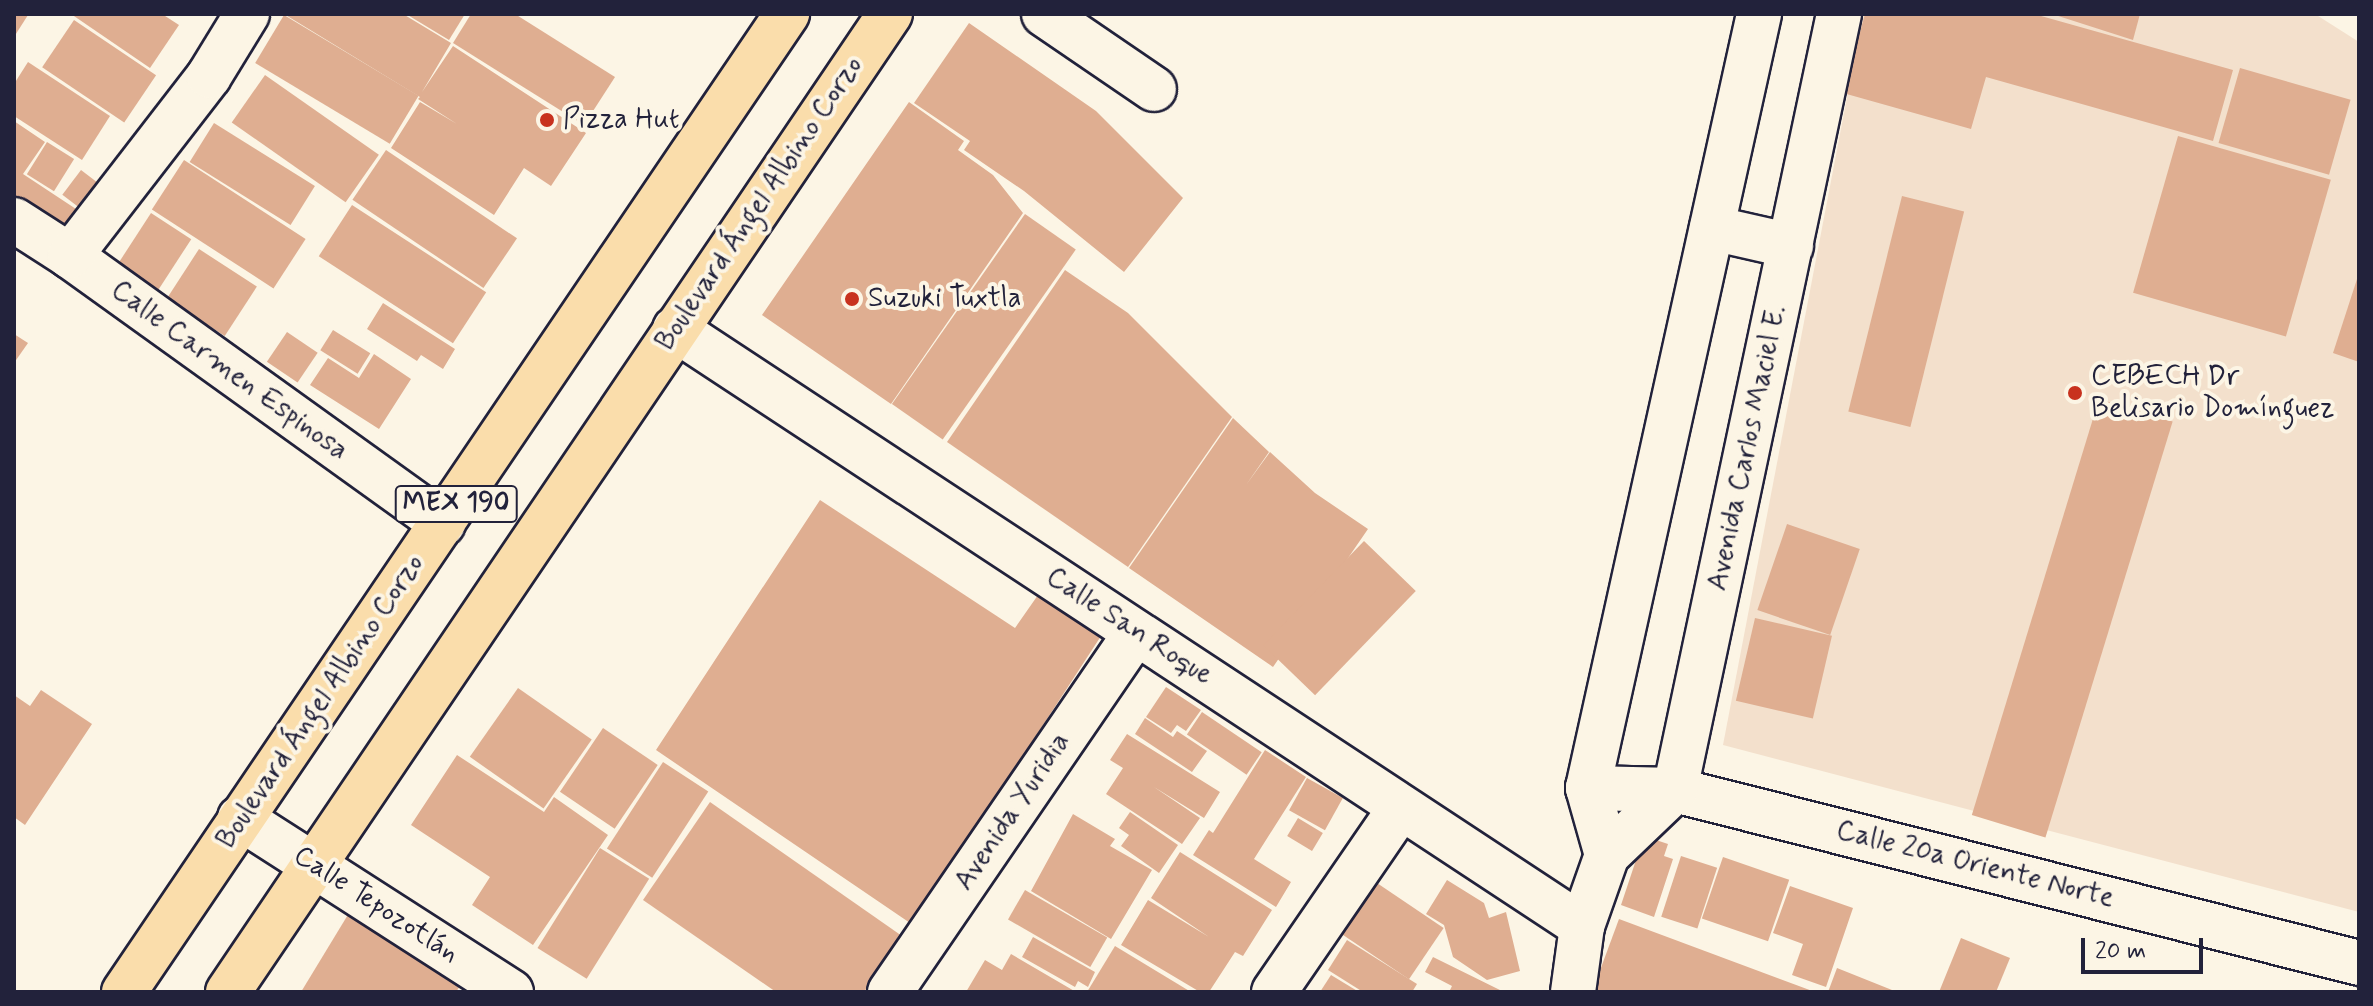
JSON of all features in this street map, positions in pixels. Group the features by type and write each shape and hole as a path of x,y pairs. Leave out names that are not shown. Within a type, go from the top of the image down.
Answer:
{"main road":[{"name":"Boulevard Ángel Albino Corzo","path":"124,992 787,14"},
{"name":"Boulevard Ángel Albino Corzo","path":"228,992 890,14"}],"street":[{"path":"70,256 209,76 247,14"},
{"path":"1044,14 1154,89"},
{"path":"1607,855 1588,788 1759,14"},
{"name":"Avenida Carlos Maciel E.","path":"1675,790 1839,14"},
{"name":"Calle Carmen Espinosa","path":"14,220 70,256 443,524"},
{"path":"1712,228 1791,246"},
{"name":"Calle San Roque","path":"675,329 1582,926"},
{"name":"Avenida Yuridia","path":"890,992 1136,633"},
{"name":"Calle 20a Oriente Norte","path":"1588,788 1675,790 2359,963"},
{"path":"1573,992 1582,926 1607,855 1675,790"},
{"path":"1274,992 1401,807"},
{"name":"Calle Tepozotlán","path":"240,818 511,992"}],"shaded area":[{"name":"CEBECH Dr Belisario Domínguez","path":"1863,14 2315,14 2359,42 2359,912 1723,745"}],"building":[{"path":"14,14 28,15 14,37"},
{"path":"71,14 162,14 179,25 150,68"},
{"path":"284,14 403,14 451,43 422,92 453,46 586,133 551,186 524,168 494,215 391,148 420,102 457,124 418,99 420,97"},
{"path":"406,14 465,14 449,40"},
{"path":"471,14 515,14 615,77 584,125 453,43"},
{"path":"1865,14 2034,14 2233,70 2213,141 1986,77 1971,129 1843,93"},
{"path":"2052,14 2140,14 2133,40"},
{"path":"284,15 419,96 390,144 255,63"},
{"path":"74,20 156,75 124,123 42,67"},
{"path":"969,23 1096,111 1183,198 1124,272 1024,191 964,150 970,141 914,103"},
{"path":"28,62 110,116 82,160 14,116 14,84"},
{"path":"2240,68 2351,100 2329,175 2219,143"},
{"path":"265,75 379,155 346,202 232,123"},
{"path":"909,102 964,141 958,150 993,175 1023,213 891,404 762,315"},
{"path":"14,121 45,142 23,174 76,209 57,237 14,208"},
{"path":"214,123 315,186 291,225 190,162"},
{"path":"2178,136 2331,180 2286,337 2133,293"},
{"path":"47,142 74,159 54,191 27,174"},
{"path":"386,150 517,238 483,288 352,200"},
{"path":"184,160 306,239 273,288 152,209"},
{"path":"81,170 98,183 79,207 62,195"},
{"path":"1902,196 1964,211 1910,427 1848,411"},
{"path":"352,205 486,292 453,343 319,256"},
{"path":"151,213 191,239 157,292 117,266"},
{"path":"1025,214 1076,250 943,440 892,404"},
{"path":"199,249 257,287 225,336 167,298"},
{"path":"1065,270 1128,313 1232,417 1128,567 947,442"},
{"path":"2359,276 2359,362 2333,353"},
{"path":"383,303 455,349 443,369 421,355 417,361 367,329"},
{"path":"333,330 370,353 358,374 320,350"},
{"path":"287,332 318,353 298,383 267,362"},
{"path":"14,334 28,343 14,363"},
{"path":"374,354 411,379 379,429 310,385 328,358 359,378"},
{"path":"2099,399 2173,422 2045,838 1972,815"},
{"path":"1233,418 1269,452 1246,485 1270,452 1315,493 1368,529 1273,667 1129,568"},
{"path":"820,500 1015,628 1038,595 1101,636 913,925 656,750"},
{"path":"1787,524 1860,549 1830,635 1757,610"},
{"path":"1364,541 1416,591 1315,695 1263,645"},
{"path":"1755,618 1832,636 1813,719 1736,701"},
{"path":"1166,687 1201,710 1186,731 1177,725 1171,733 1146,717"},
{"path":"518,688 592,740 544,808 470,757"},
{"path":"41,690 92,724 25,825 14,817 14,695 30,706"},
{"path":"1202,712 1262,752 1247,775 1187,734"},
{"path":"1145,718 1173,737 1177,731 1207,751 1192,772 1135,734"},
{"path":"603,728 658,765 615,829 560,792"},
{"path":"1127,734 1220,792 1204,818 1154,787 1200,818 1182,844 1106,794 1123,768 1110,760"},
{"path":"1265,750 1306,777 1254,859 1291,882 1276,907 1193,855 1209,830 1213,833"},
{"path":"457,755 544,812 554,797 608,835 533,945 472,905 490,877 411,825"},
{"path":"663,762 708,791 652,878 607,848"},
{"path":"1307,778 1343,798 1325,830 1289,810"},
{"path":"710,802 902,936 864,992 776,992 643,900"},
{"path":"1130,812 1178,845 1159,873 1121,846 1129,835 1119,828"},
{"path":"1073,814 1115,839 1110,846 1152,870 1111,939 1031,891"},
{"path":"1298,818 1323,833 1312,851 1287,836"},
{"path":"1644,836 1668,844 1664,856 1673,859 1654,917 1621,905"},
{"path":"600,848 649,879 587,979 537,948"},
{"path":"1180,852 1272,910 1243,956 1235,952 1209,992 1200,992 1121,945 1148,900 1209,937 1151,898"},
{"path":"1681,856 1717,868 1697,929 1661,917"},
{"path":"1723,857 1789,880 1768,941 1702,918"},
{"path":"1447,880 1484,903 1489,918 1506,912 1520,971 1487,980 1453,957 1444,925 1426,914"},
{"path":"1374,881 1444,928 1409,979 1339,932"},
{"path":"1790,886 1853,908 1826,987 1792,975 1803,944 1773,933"},
{"path":"1025,890 1107,938 1090,967 1008,919"},
{"path":"349,913 462,983 456,992 301,992"},
{"path":"1619,919 1815,992 1592,992"},
{"path":"1033,937 1095,972 1088,987 1078,981 1075,987 1022,957"},
{"path":"1961,938 2010,958 1996,992 1939,992"},
{"path":"1347,940 1417,984 1412,992 1363,992 1328,970"},
{"path":"1115,946 1191,992 1087,992"},
{"path":"1011,954 1076,992 966,992 985,960 1002,970"},
{"path":"1433,957 1504,992 1449,992 1452,986 1425,972"},
{"path":"1837,968 1892,990 1828,992"},
{"path":"1331,975 1359,992 1320,992"}],"place":[{"name":"Pizza Hut","path":"547,120"},
{"name":"Suzuki Tuxtla","path":"852,299"},
{"name":"CEBECH Dr Belisario Domínguez","path":"2075,393"}]}
